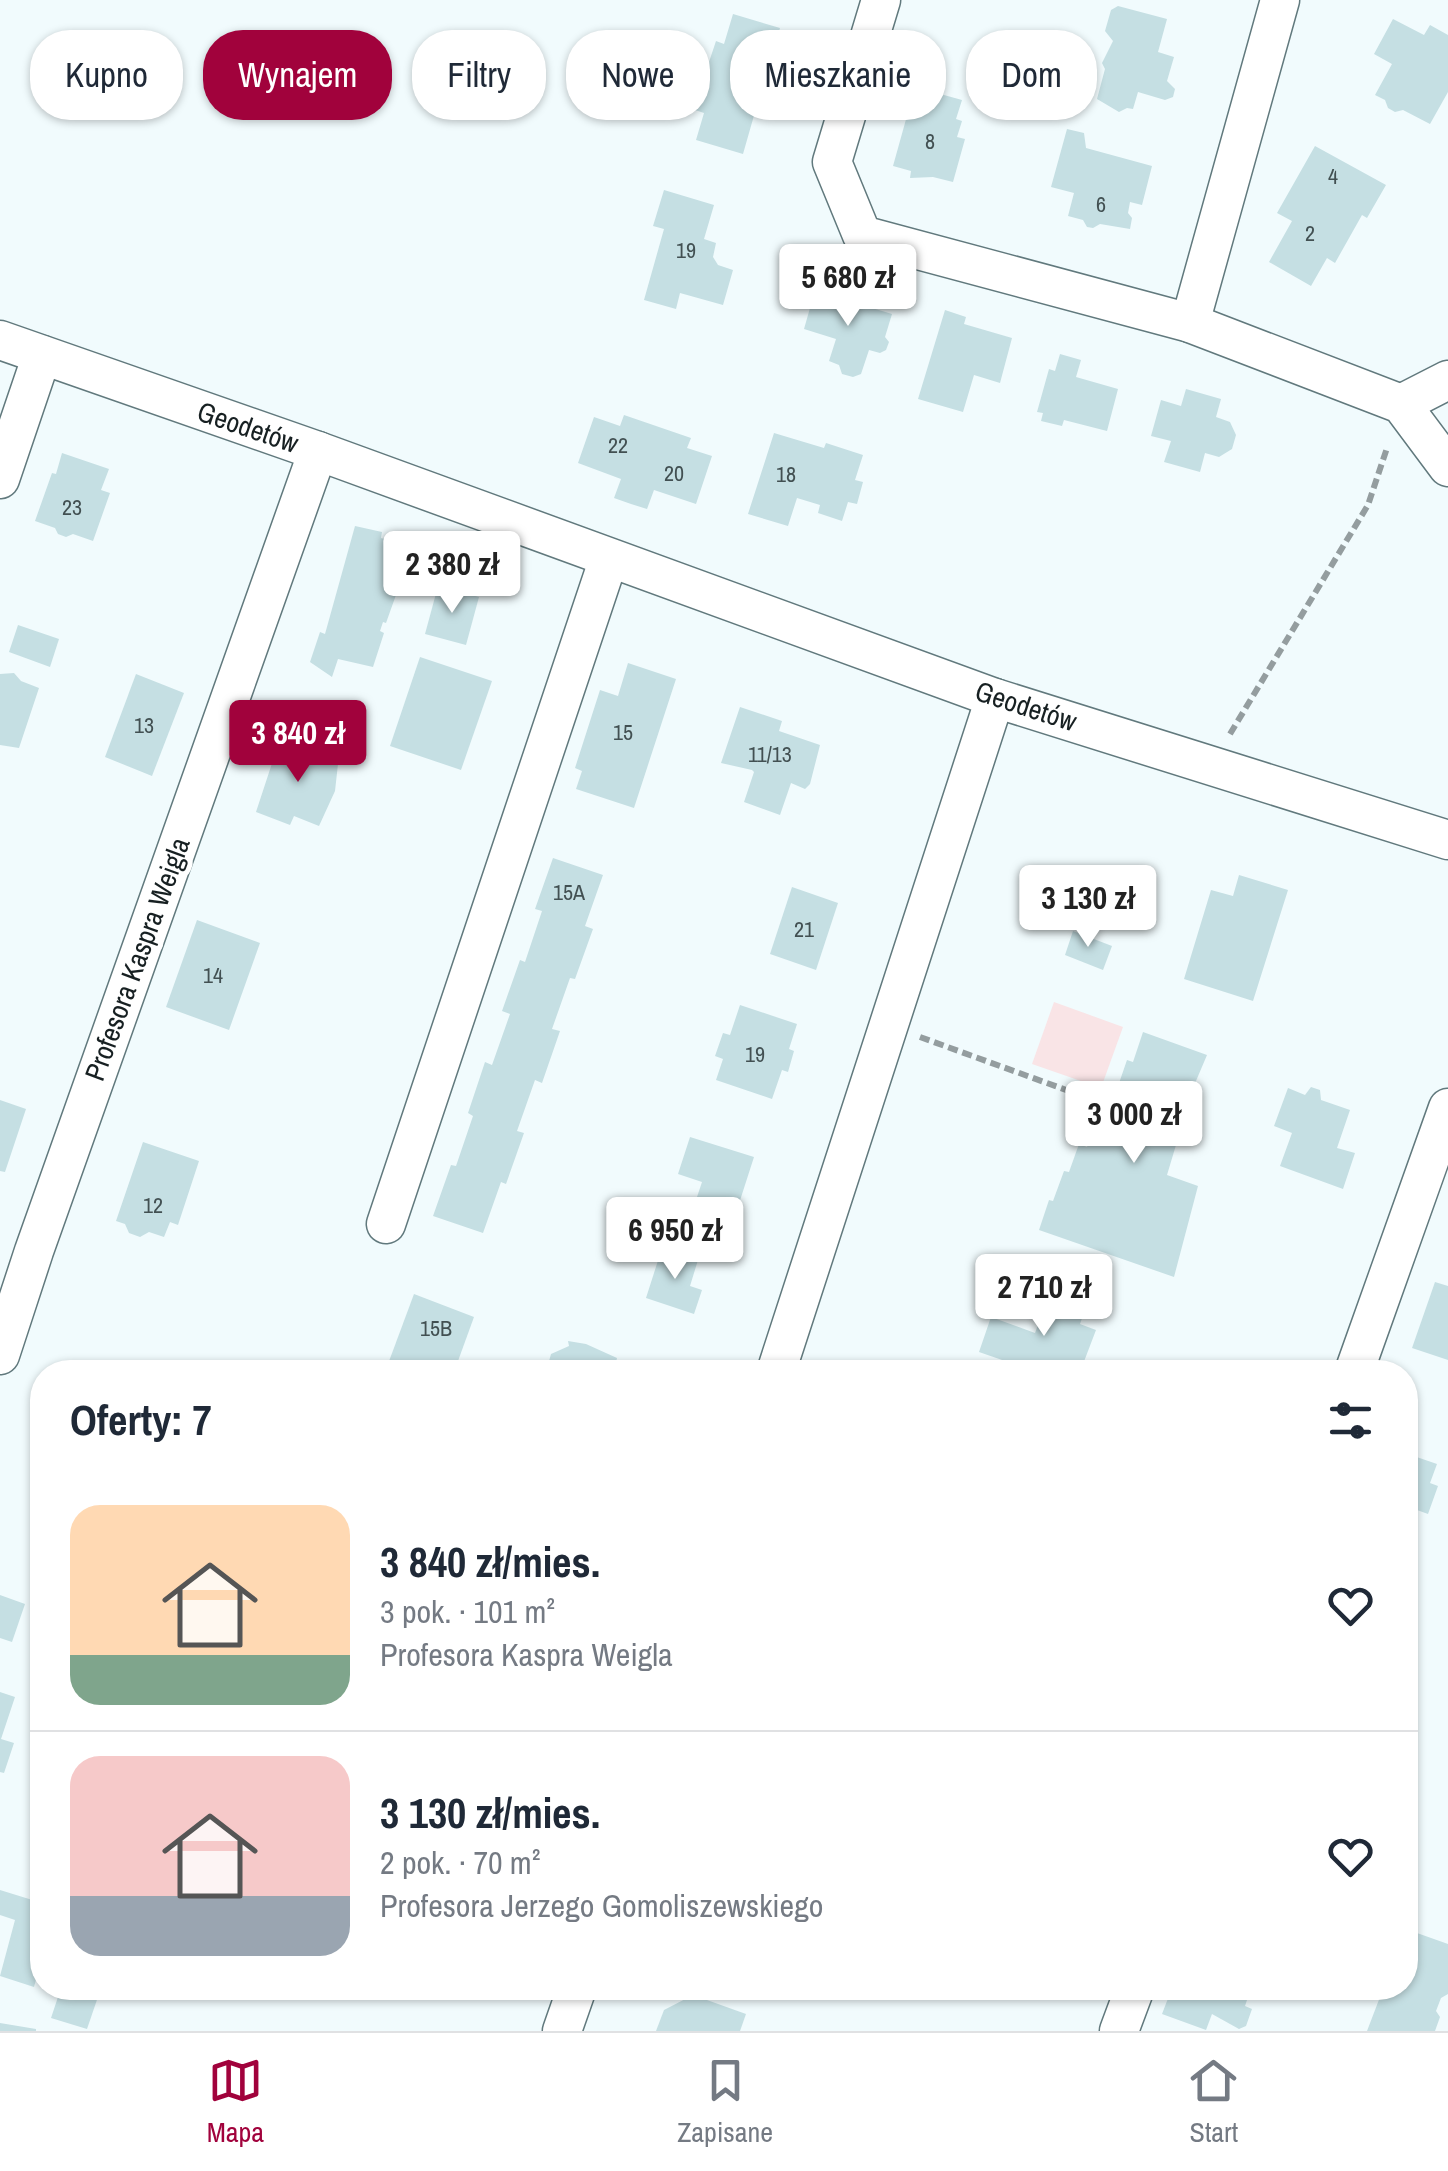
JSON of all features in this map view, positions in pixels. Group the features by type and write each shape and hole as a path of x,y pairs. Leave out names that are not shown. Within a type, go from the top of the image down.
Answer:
{"street":[{"path":"881,0 832,162 862,235 1190,323 1401,404 1448,467"},
{"path":"1190,323 1280,0"},
{"name":"Geodetów","path":"0,340 996,698 1448,840"},
{"path":"0,479 42,355"},
{"path":"1401,404 1448,380"},
{"name":"Profesora Kaspra Weigla","path":"0,1355 318,452"},
{"path":"386,1224 609,558"},
{"path":"780,1360 996,698"},
{"path":"1358,1360 1448,1108"},
{"path":"562,2031 572,2000"},
{"path":"1119,2031 1131,2000"}],"path":[{"path":"1212,765 1368,505 1401,404"},
{"path":"888,1027 1102,1103"}],"shaded area":[{"path":"1054,1002 1123,1027 1101,1088 1032,1064"}],"building":[{"path":"1118,6 1167,19 1158,52 1174,57 1167,81 1175,89 1173,97 1165,100 1138,92 1133,109 1119,112 1097,99 1105,69 1102,63 1113,41 1105,31 1111,10"},
{"path":"733,14 780,28 730,30 730,120 753,120 743,154 696,140 702,120 710,120 710,59 716,41 724,44"},
{"path":"1393,19 1424,35 1430,25 1448,35 1448,92 1430,124 1403,110 1395,112 1375,95 1392,64 1374,54"},
{"path":"946,96 962,100 956,119 962,121 957,137 965,139 953,182 933,177 910,178 911,171 893,166 906,120 946,120"},
{"path":"1067,129 1084,133 1086,148 1152,166 1142,205 1130,202 1130,229 1100,224 1087,227 1083,220 1068,216 1074,193 1051,187"},
{"path":"1315,146 1386,185 1367,218 1362,215 1335,263 1327,258 1311,286 1269,262 1292,221 1277,213"},
{"path":"664,190 714,205 704,239 716,243 713,257 718,265 733,270 723,305 680,293 676,309 644,300 664,229 653,226"},
{"path":"816,287 851,298 848,308 857,311 859,304 892,314 885,337 889,342 886,350 869,350 861,374 842,374 839,365 829,361 836,339 804,329"},
{"path":"945,310 966,317 964,324 1012,338 1000,383 974,375 963,412 918,399"},
{"path":"1060,354 1081,360 1076,377 1118,389 1107,431 1064,420 1062,426 1041,421 1043,413 1037,412 1049,369 1055,371"},
{"path":"1186,389 1221,399 1216,417 1230,422 1236,435 1232,449 1219,457 1205,453 1200,472 1164,462 1171,441 1151,436 1161,400 1181,406"},
{"path":"624,415 691,438 687,448 712,456 696,504 654,490 647,509 631,504 614,498 621,479 578,463 594,417 620,426"},
{"path":"774,433 863,455 855,480 863,482 857,504 848,502 842,521 818,513 820,505 797,498 788,526 748,514"},
{"path":"62,453 109,469 101,490 110,493 93,541 73,534 66,537 35,521"},
{"path":"355,526 382,532 381,538 392,537 412,550 380,631 384,633 373,667 338,659 332,677 310,662 320,632 325,634"},
{"path":"438,586 479,597 466,645 425,634"},
{"path":"18,625 59,639 50,667 9,652"},
{"path":"420,657 492,681 461,770 390,746"},
{"path":"628,663 676,679 634,808 576,789 582,771 575,768 600,690 618,696"},
{"path":"14,673 21,681 39,688 19,748 0,745 0,674"},
{"path":"136,674 184,693 152,776 105,757"},
{"path":"740,707 782,721 779,731 820,745 810,784 805,789 791,783 780,815 744,802 752,770 721,763"},
{"path":"304,740 312,742 315,755 338,764 335,791 319,826 294,816 290,825 256,812 278,745 294,749"},
{"path":"553,858 603,875 585,926 593,929 552,1029 560,1031 542,1083 535,1080 517,1131 524,1133 506,1184 501,1182 483,1233 433,1216 473,1116 468,1113 485,1062 492,1065 510,1014 502,1011 520,960 525,962 542,911 535,909"},
{"path":"1239,875 1288,890 1253,1001 1184,979 1211,890 1233,896"},
{"path":"792,887 838,903 816,970 770,954"},
{"path":"197,920 260,943 229,1030 166,1007"},
{"path":"1073,931 1112,946 1103,970 1065,955"},
{"path":"740,1005 797,1024 789,1049 794,1051 788,1072 782,1070 772,1099 716,1080 723,1059 715,1056 723,1033 730,1035"},
{"path":"1143,1032 1207,1055 1182,1114 1185,1115 1167,1175 1198,1186 1174,1277 1039,1230 1049,1200 1053,1201 1064,1171 1069,1172 1079,1144 1087,1147 1097,1117 1106,1121 1127,1060 1133,1062"},
{"path":"1311,1087 1320,1090 1321,1100 1350,1110 1337,1148 1355,1153 1343,1189 1280,1166 1292,1133 1274,1126 1288,1088 1305,1095"},
{"path":"0,1100 26,1109 5,1172 0,1171"},
{"path":"690,1137 754,1157 735,1216 695,1203 702,1182 678,1174"},
{"path":"143,1142 199,1161 178,1225 170,1222 164,1237 149,1232 140,1237 116,1221"},
{"path":"662,1248 698,1260 690,1286 702,1290 694,1314 646,1298"},
{"path":"1435,1282 1448,1286 1448,1360 1412,1348"},
{"path":"1044,1292 1064,1299 1075,1297 1086,1307 1080,1324 1096,1330 1085,1360 1002,1360 979,1352 991,1317 1035,1333 1042,1314 1038,1312"},
{"path":"414,1294 474,1317 458,1360 389,1360"},
{"path":"568,1341 586,1344 617,1360 549,1360 551,1354 569,1346"},
{"path":"1418,1457 1437,1464 1430,1483 1438,1486 1428,1514 1418,1510"},
{"path":"0,1595 25,1604 12,1642 0,1638"},
{"path":"0,1692 15,1697 1,1739 14,1743 4,1773 0,1772"},
{"path":"0,1890 30,1899 30,1986 0,1976 15,1920 0,1915"},
{"path":"1418,1933 1448,1944 1448,1994 1441,1998 1436,2011 1440,2017 1435,2031 1367,2031 1379,2000 1418,2000"},
{"path":"57,2000 97,2000 87,2029 51,2018"},
{"path":"683,2000 707,2000 746,2014 740,2031 656,2031 664,2010"},
{"path":"1167,2000 1247,2000 1245,2006 1252,2009 1246,2026 1239,2029 1212,2014 1206,2030 1162,2014"},
{"path":"0,2023 36,2029 36,2031 0,2031"}]}
